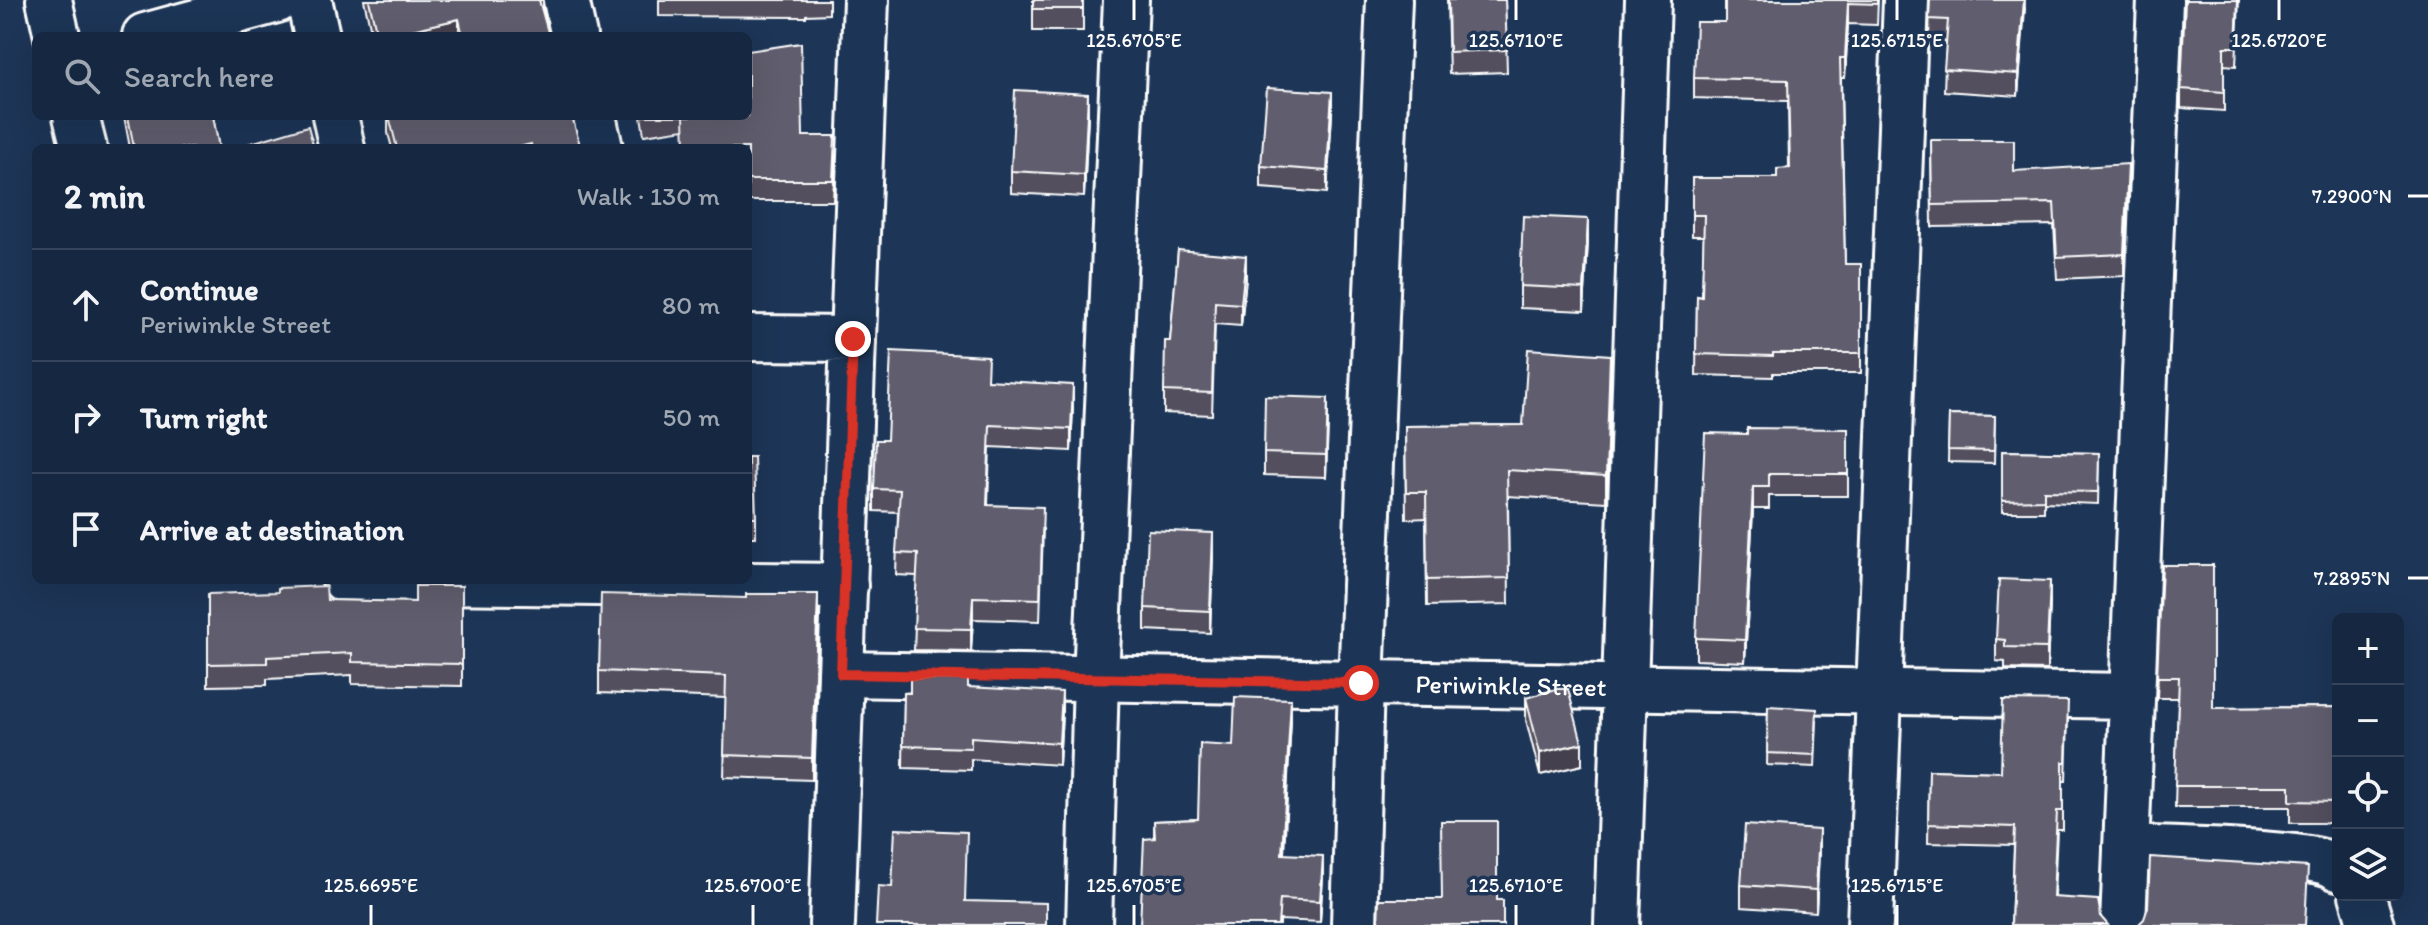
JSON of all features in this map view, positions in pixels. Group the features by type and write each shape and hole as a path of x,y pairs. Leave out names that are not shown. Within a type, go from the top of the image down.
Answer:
{"street":[{"path":"49,0 56,32"},
{"path":"160,32 277,0"},
{"path":"309,0 316,32"},
{"path":"566,0 573,32"},
{"path":"832,925 866,0"},
{"path":"1089,925 1096,678 1126,0"},
{"path":"1354,925 1389,0"},
{"path":"1617,925 1648,0"},
{"path":"1870,925 1906,0"},
{"path":"2123,925 2160,0"},
{"path":"77,120 83,144"},
{"path":"336,120 341,144"},
{"path":"594,120 599,144"},
{"path":"752,338 853,339"},
{"path":"678,584 845,586"},
{"name":"Periwinkle Street","path":"841,674 2132,696"},
{"path":"2126,848 2292,856 2332,863"},
{"path":"2364,901 2371,925"}],"building":[{"path":"369,0 539,0 548,32 462,32 459,19 403,32 376,32"},
{"path":"1033,0 1083,0 1083,9 1033,9"},
{"path":"1448,0 1505,0 1507,50 1449,52"},
{"path":"1725,0 1877,0 1877,4 1848,3 1845,58 1840,58 1845,264 1861,264 1861,353 1773,353 1773,356 1696,354 1697,296 1702,297 1704,215 1692,215 1692,178 1777,178 1777,169 1790,168 1788,80 1694,78 1696,22 1725,22"},
{"path":"1930,0 2024,0 2018,74 1944,69 1948,20 1929,19"},
{"path":"2185,0 2238,0 2236,47 2224,47 2224,92 2181,89"},
{"path":"801,43 803,136 835,136 833,180 752,180 752,144 685,144 684,120 752,120 752,50"},
{"path":"1267,88 1332,92 1327,171 1261,166"},
{"path":"1015,90 1088,94 1084,175 1011,171"},
{"path":"129,120 214,120 218,144 133,144"},
{"path":"390,120 573,120 579,144 531,144 396,144"},
{"path":"308,126 313,144 247,144"},
{"path":"1931,140 2014,140 2014,171 2128,164 2124,254 2057,257 2054,203 1932,205"},
{"path":"1523,216 1588,219 1584,289 1520,286"},
{"path":"1178,250 1246,256 1241,304 1215,302 1212,393 1164,391 1165,341 1170,341"},
{"path":"1528,349 1610,355 1606,476 1507,470 1509,578 1427,580 1426,492 1406,492 1405,426 1523,425"},
{"path":"891,351 988,356 987,380 1073,385 1071,429 990,425 987,505 1043,507 1040,599 973,597 971,629 914,628 918,554 896,553 900,490 874,489 876,440 887,440"},
{"path":"1265,396 1328,398 1326,455 1264,453"},
{"path":"1949,415 1995,416 1994,451 1948,450"},
{"path":"1747,428 1848,429 1848,474 1769,474 1769,487 1753,487 1745,640 1696,638 1705,433 1747,434"},
{"path":"2002,451 2099,453 2098,492 2044,491 2044,500 2002,501"},
{"path":"752,457 754,457 756,517 752,517"},
{"path":"1148,530 1213,533 1210,611 1145,608"},
{"path":"2162,565 2213,565 2213,708 2332,707 2332,802 2290,801 2290,786 2175,786 2179,677 2157,677"},
{"path":"1999,579 2050,581 2047,648 2005,647 2005,640 1996,639"},
{"path":"326,586 327,600 415,602 415,586 462,586 462,664 352,662 352,653 267,657 267,663 208,664 208,594 278,592 278,588"},
{"path":"601,594 746,598 746,594 818,594 812,758 724,755 726,676 599,671"},
{"path":"910,678 968,679 968,687 1062,692 1059,743 971,737 971,748 903,746 904,693 910,693"},
{"path":"1556,689 1568,689 1582,743 1540,753 1526,698"},
{"path":"1235,697 1291,699 1282,854 1323,856 1320,901 1280,899 1278,925 1140,925 1144,839 1155,838 1154,821 1198,819 1200,744 1233,746"},
{"path":"2003,700 2068,701 2063,811 2057,811 2053,897 2098,900 2101,917 2108,925 2011,925 2015,827 1928,824 1929,770 2001,772"},
{"path":"1768,706 1817,709 1815,755 1767,753"},
{"path":"1441,821 1497,821 1497,900 1503,900 1503,925 1378,925 1379,899 1442,899"},
{"path":"1745,825 1819,830 1816,890 1741,885"},
{"path":"895,829 967,832 965,901 1046,903 1046,925 876,925 878,886 892,887"},
{"path":"2150,857 2308,867 2305,925 2138,925 2148,907"}],"route":[{"path":"853,339 841,674 1361,683"}]}
